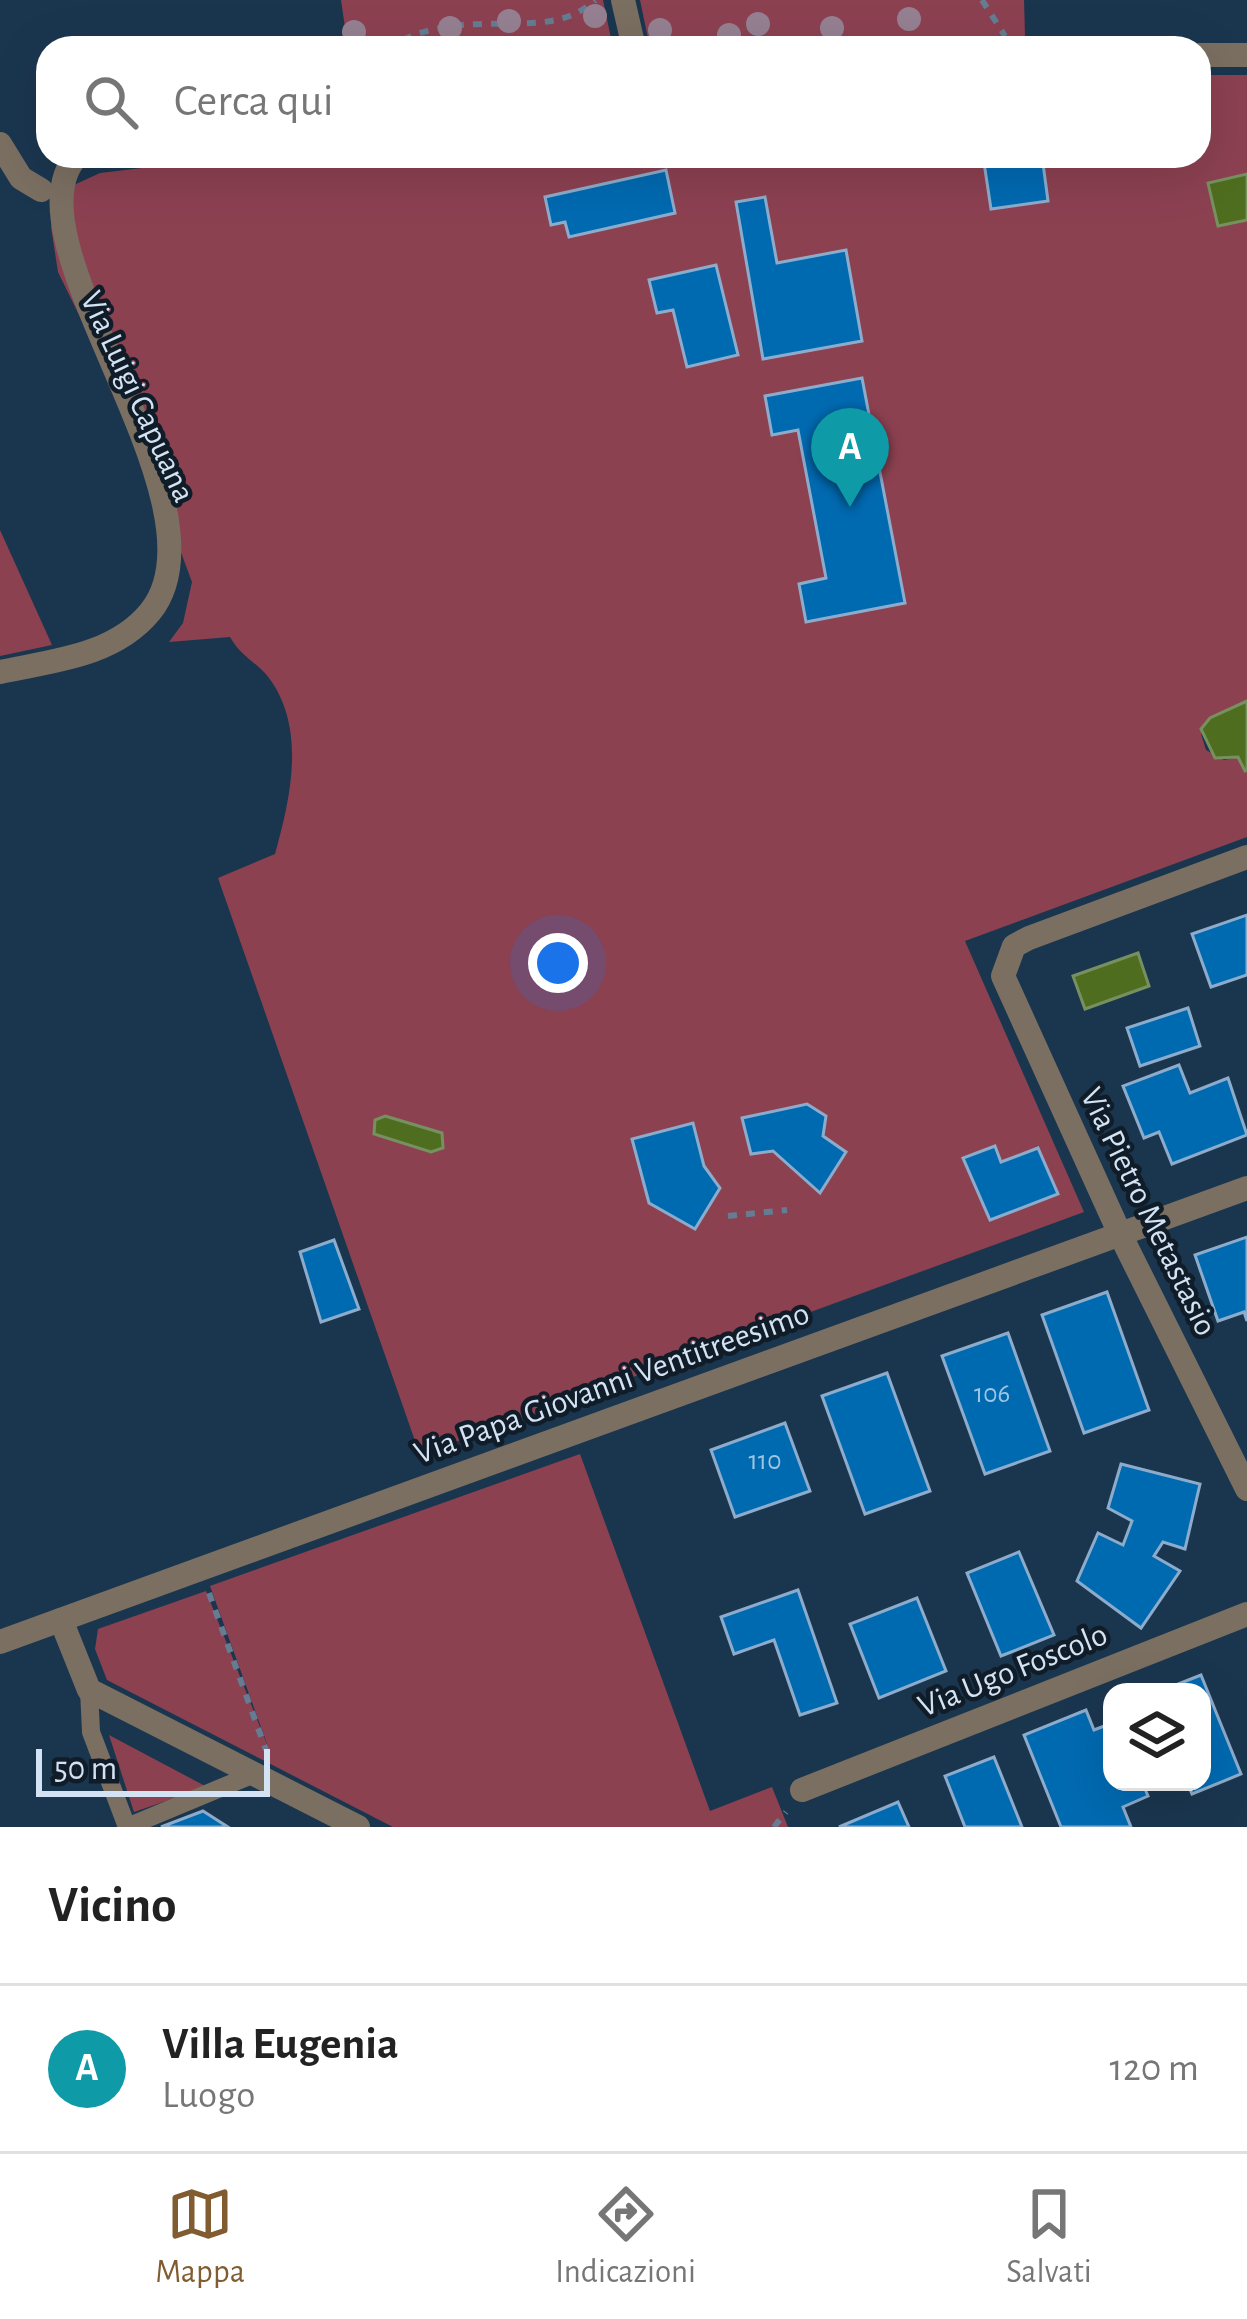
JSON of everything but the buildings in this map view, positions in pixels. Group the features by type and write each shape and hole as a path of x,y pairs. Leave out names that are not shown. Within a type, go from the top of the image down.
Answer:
{"street":[{"path":"623,0 631,36"},
{"path":"1211,55 1247,55"},
{"path":"0,144 20,178 41,190"},
{"path":"33,224 41,190 60,168"},
{"name":"Via Luigi Capuana","path":"0,672 84,655 112,642 134,628 161,595 161,525 76,344"},
{"name":"Via Pietro Metastasio","path":"1247,857 1028,938 1005,961 1006,992 1247,1489"},
{"name":"Via Papa Giovanni Ventitreesimo","path":"0,1642 1247,1188"},
{"name":"Via Ugo Foscolo","path":"802,1790 1247,1614"},
{"path":"61,1620 89,1690 358,1827"}],"lane":[{"path":"89,1690 91,1732 127,1827 254,1774"}],"path":[{"path":"524,10 563,18 579,15 595,0"},
{"path":"982,0 1005,36"},
{"path":"402,36 425,18"},
{"path":"728,1216 787,1210"},
{"path":"200,1569 267,1751 254,1774"}],"shaded area":[{"path":"341,0 603,0 610,36 346,36"},
{"path":"640,0 1024,0 1025,36 648,36"},
{"path":"1211,75 1247,75 1247,174 1209,183 1219,226 1247,220 1247,701 1201,734 1206,750 1224,760 1238,757 1247,770 1247,837 965,941 1084,1212 420,1455 218,878 275,854 290,788 288,719 269,678 230,637 169,642 183,623 192,582 136,431 58,272 51,227 63,190 100,173 142,168 985,168 992,209 1048,201 1044,168 1211,168","holes":["666,170 675,214 569,237 565,222 551,224 545,197","846,250 862,341 764,359 777,263","716,265 738,355 687,367 673,310 650,280","862,378 905,603 806,621 826,578 798,430 772,434 765,396","742,1118 823,1136 846,1153 819,1193 773,1151 751,1154","693,1123 704,1166 720,1188 695,1228 649,1203 632,1140","994,1146 1001,1162 1038,1149 1057,1194 990,1219 963,1159"]},
{"path":"1247,174 1247,220 1218,226 1208,183"},
{"path":"0,530 52,645 0,656"},
{"path":"1247,701 1245,771 1238,757 1215,758 1201,729 1210,718"},
{"path":"1138,953 1149,986 1085,1009 1073,976"},
{"path":"385,1116 442,1133 443,1148 431,1152 374,1134 375,1120"},
{"path":"580,1454 710,1811 772,1787 788,1827 393,1827 107,1680 95,1649 98,1629 206,1591 270,1752 210,1586"},
{"path":"109,1735 207,1787 134,1812"}],"place":[{"name":"Villa Eugenia","path":"850,507"}]}
